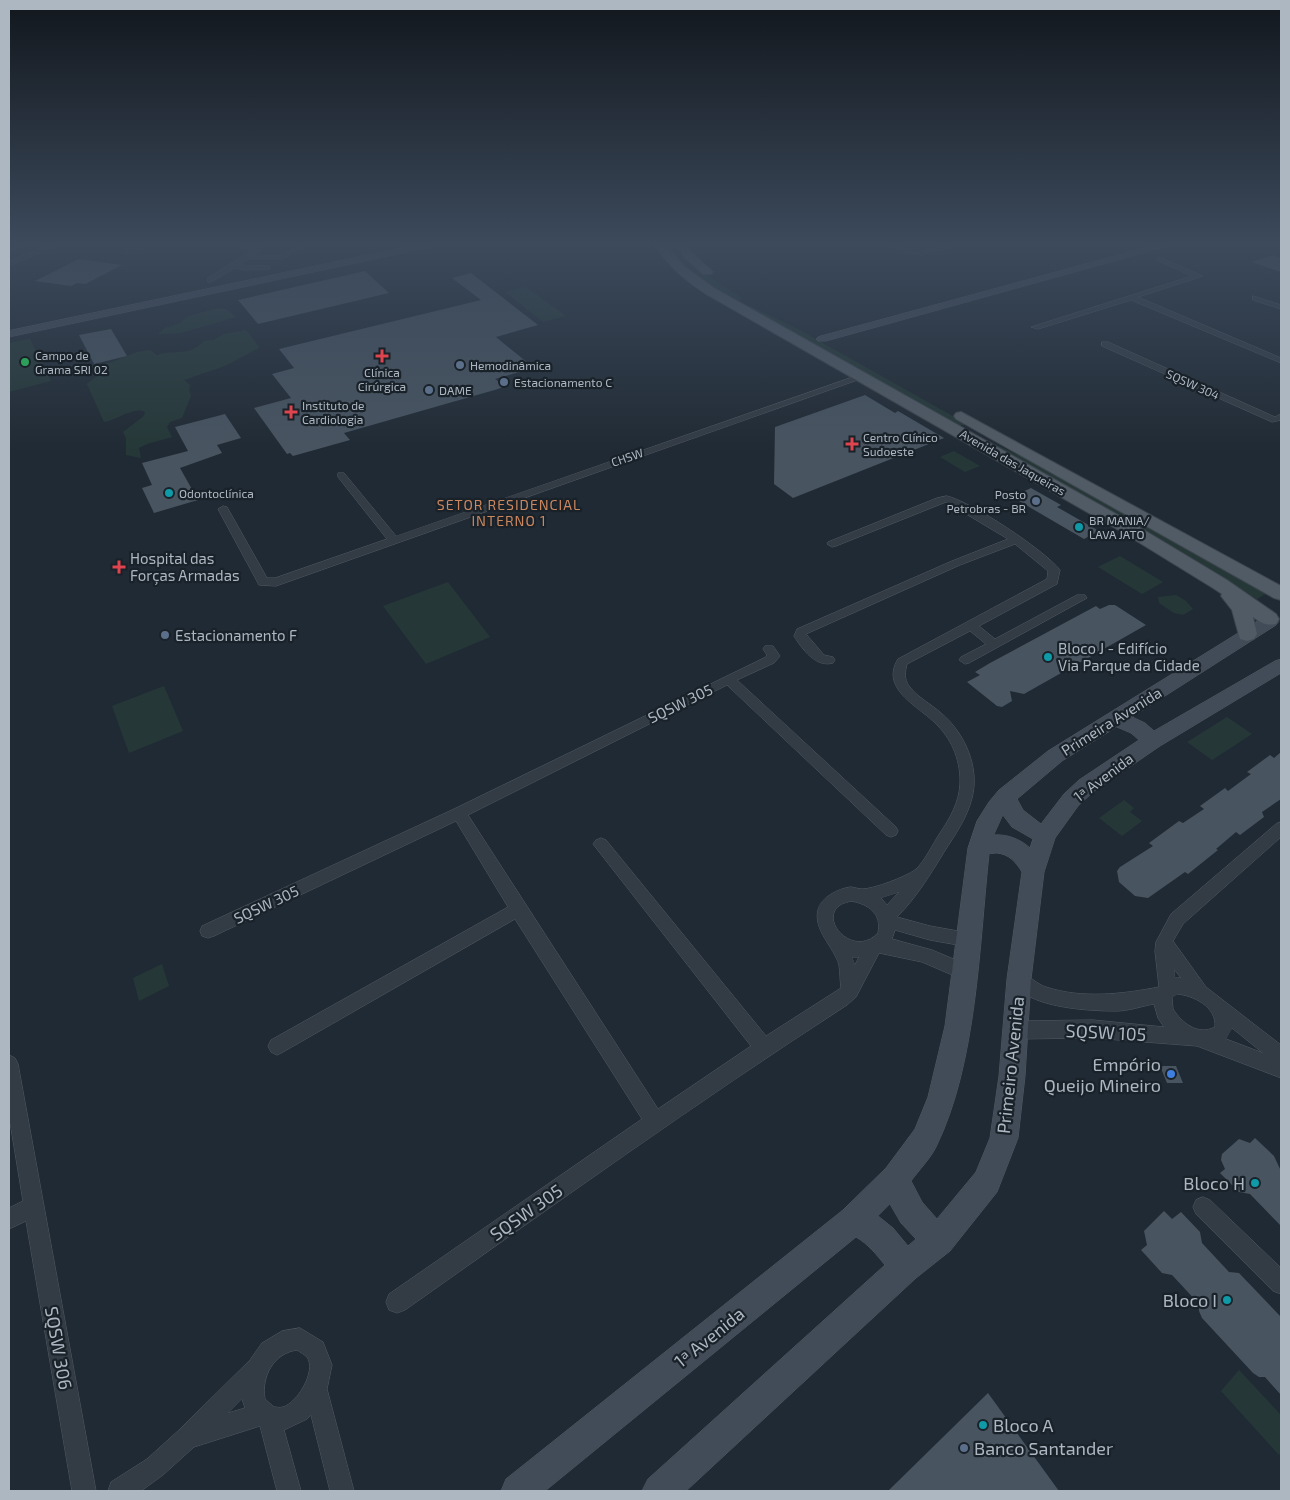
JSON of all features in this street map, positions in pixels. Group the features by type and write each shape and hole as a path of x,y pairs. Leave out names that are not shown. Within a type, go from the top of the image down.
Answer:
{"main road":[{"path":"9,334 76,312"},
{"path":"9,323 95,312"},
{"name":"Avenida das Jaqueiras","path":"746,312 952,427 989,440 1281,594"},
{"path":"772,312 839,349"},
{"path":"814,335 897,312"},
{"path":"814,335 903,312"},
{"path":"857,358 881,372"},
{"name":"Avenida das Jaqueiras","path":"948,408 973,422 989,440 1220,584 1273,623"},
{"path":"952,427 966,427 973,422"},
{"path":"1247,576 1281,587"},
{"path":"1220,584 1241,609 1247,634"},
{"path":"1273,623 1268,610 1269,606 1281,600"},
{"name":"Primeira Avenida","path":"979,848 988,821 1006,796 1055,756 1247,634 1273,623"},
{"path":"1115,718 1138,728 1153,741 1281,665"},
{"name":"1ª Avenida","path":"1033,872 1045,835 1071,800 1086,786 1153,741"},
{"path":"1006,796 1009,809 1016,818 1045,835"},
{"path":"660,1491 905,1267 939,1240 908,1209 900,1195 896,1178 926,1139 942,1097 958,1026 979,848 991,843 1001,842 1009,845 1019,850 1026,858 1033,872"},
{"name":"Primeiro Avenida","path":"939,1240 987,1182 1004,1138 1016,1030 1019,979 1033,872"},
{"name":"1ª Avenida","path":"518,1491 853,1220 896,1178"},
{"path":"853,1220 875,1231 883,1238 905,1267"}],"street":[{"path":"1034,327 1085,312"},
{"path":"1165,312 1281,362"},
{"name":"SQSW 304","path":"1105,344 1275,420 1281,417"},
{"name":"CHSW","path":"223,509 264,583 276,582 393,539 862,377"},
{"path":"341,475 393,539"},
{"path":"832,544 944,499 951,501 1016,540 1054,570 1054,578 902,662 898,668 902,687 943,722 960,746 964,757 967,778 963,806 946,837 904,899 886,919"},
{"path":"829,660 820,658 800,636 802,632 956,563 1016,540"},
{"path":"965,660 1081,598"},
{"path":"970,624 994,644"},
{"path":"728,679 770,660 774,656 769,649"},
{"name":"SQSW 305","path":"208,931 459,813 728,679 891,831"},
{"path":"459,813 518,909 655,1122"},
{"path":"1217,1005 1224,1022 1222,1030 1217,1036 1210,1039 1199,1039 1176,1028 1164,1010 1162,1002 1166,992 1164,942 1177,919 1281,828"},
{"path":"602,844 764,1048"},
{"path":"862,896 894,887 920,874"},
{"path":"875,946 884,939 887,930 886,919 878,905 862,896 851,894 833,900 827,907 824,916 825,925 830,934 847,947 857,950 875,946 910,950 946,963 964,972"},
{"path":"277,1046 518,909"},
{"path":"886,919 930,933 969,940"},
{"path":"838,942 847,965 850,991"},
{"path":"1164,942 1200,990 1281,1056"},
{"name":"SQSW 305","path":"397,1302 655,1122 764,1048 832,1006 850,991 875,946"},
{"name":"SQSW 105","path":"1019,979 1041,994 1069,1000 1118,1003 1166,992"},
{"path":"1166,992 1182,986 1200,990"},
{"name":"SQSW 105","path":"1016,1030 1093,1029 1199,1039 1281,1069"},
{"name":"SQSW 306","path":"9,1064 84,1491"},
{"path":"9,1219 35,1205"},
{"path":"1203,1207 1281,1283"},
{"path":"120,1491 155,1467 187,1438 277,1345 288,1340 300,1339 308,1342 314,1348 319,1356 321,1366 316,1389 310,1400 301,1410 290,1417 279,1420 266,1416 187,1438"},
{"path":"259,1365 255,1376 253,1398 266,1416 289,1491"},
{"path":"316,1389 342,1491"}],"green space":[{"path":"203,312 230,312 236,317 181,333 158,334 165,328 180,323 188,316"},
{"path":"530,312 560,312 566,316 543,322"},
{"path":"755,312 763,312 798,329 966,425 957,425"},
{"path":"245,330 259,347 225,366 184,380 190,385 191,396 182,418 170,422 167,427 172,437 139,448 141,458 126,455 126,438 123,432 144,416 145,412 130,412 104,422 87,384 97,374 83,368 112,362 137,352 150,350 157,355 188,351 204,341 213,340 224,334"},
{"name":"Campo de Grama SRI 02","path":"30,339 51,381 9,392 9,343"},
{"path":"989,441 1057,474 1269,592 1257,599 1009,458 985,442"},
{"path":"954,451 980,466 965,472 940,457"},
{"path":"1120,556 1163,582 1142,594 1098,567"},
{"path":"448,582 490,637 426,664 383,606"},
{"path":"1176,595 1186,601 1193,609 1183,615 1174,613 1159,603 1158,597"},
{"path":"164,686 183,731 129,753 112,706"},
{"path":"1227,717 1252,734 1212,760 1187,742"},
{"path":"1124,800 1134,808 1130,812 1142,821 1122,836 1099,818"},
{"path":"162,964 169,986 139,1001 133,978"},
{"path":"1239,1370 1281,1415 1281,1452 1279,1455 1221,1391"}],"building":[{"path":"248,312 309,312 258,324"},
{"path":"432,312 521,312 538,325 496,337 534,368 495,379 505,386 344,433 350,440 293,456 290,453 287,454 254,408 291,398 272,374 294,368 279,349"},
{"path":"111,329 127,356 94,364 79,335"},
{"name":"Centro Clínico Sudoeste","path":"865,395 895,413 898,411 944,438 793,498 774,484 775,427"},
{"path":"225,414 241,438 217,445 222,453 180,468 198,500 154,513 142,488 152,485 142,463 188,451 175,427"},
{"path":"1031,488 1061,505 1057,507 1099,531 1084,539 1012,497"},
{"name":"Bloco J - Edifício Via Parque da Cidade","path":"1109,605 1115,605 1146,625 1081,662 1069,660 1070,668 1024,694 1010,691 1012,701 1002,707 997,706 967,682 980,675 975,672 990,663 1096,606 1100,609"},
{"path":"1281,752 1281,799 1262,812 1264,817 1240,835 1236,832 1216,849 1218,850 1188,874 1185,872 1148,898 1135,896 1119,882 1117,871 1120,867 1153,846 1149,843 1179,821 1183,823 1204,809 1200,806 1225,788 1228,791 1251,774 1247,772 1270,755 1274,758"},
{"name":"Empório Queijo Mineiro","path":"1160,1066 1176,1066 1183,1083 1167,1083"},
{"name":"Bloco H","path":"1255,1138 1274,1156 1281,1171 1281,1226 1250,1194 1239,1192 1220,1173 1225,1169 1221,1160 1222,1154 1239,1139 1250,1143"},
{"name":"Bloco I","path":"1164,1211 1172,1219 1181,1212 1200,1232 1202,1243 1229,1272 1239,1273 1281,1317 1281,1395 1265,1377 1259,1377 1253,1373 1202,1318 1199,1304 1172,1275 1162,1273 1141,1250 1147,1245 1144,1231"},
{"name":"Bloco A","path":"988,1393 1059,1491 888,1491"}],"place":[{"name":"Clínica Cirúrgica","path":"382,356"},
{"name":"Campo de Grama SRI 02","path":"25,362"},
{"name":"Hemodinâmica","path":"460,365"},
{"name":"Estacionamento C","path":"504,382"},
{"name":"DAME","path":"429,390"},
{"name":"Instituto de Cardiologia","path":"291,412"},
{"name":"Centro Clínico Sudoeste","path":"852,444"},
{"name":"Odontoclínica","path":"169,493"},
{"name":"Posto Petrobras - BR","path":"1036,501"},
{"name":"BR MANIA/ LAVA JATO","path":"1079,527"},
{"name":"Hospital das Forças Armadas","path":"119,567"},
{"name":"Estacionamento F","path":"165,635"},
{"name":"Bloco J - Edifício Via Parque da Cidade","path":"1048,657"},
{"name":"Empório Queijo Mineiro","path":"1171,1074"},
{"name":"Bloco H","path":"1255,1183"},
{"name":"Bloco I","path":"1227,1300"},
{"name":"Bloco A","path":"983,1425"},
{"name":"Banco Santander","path":"964,1448"}],"district":[{"name":"SETOR RESIDENCIAL INTERNO 1","path":"509,512"}]}
